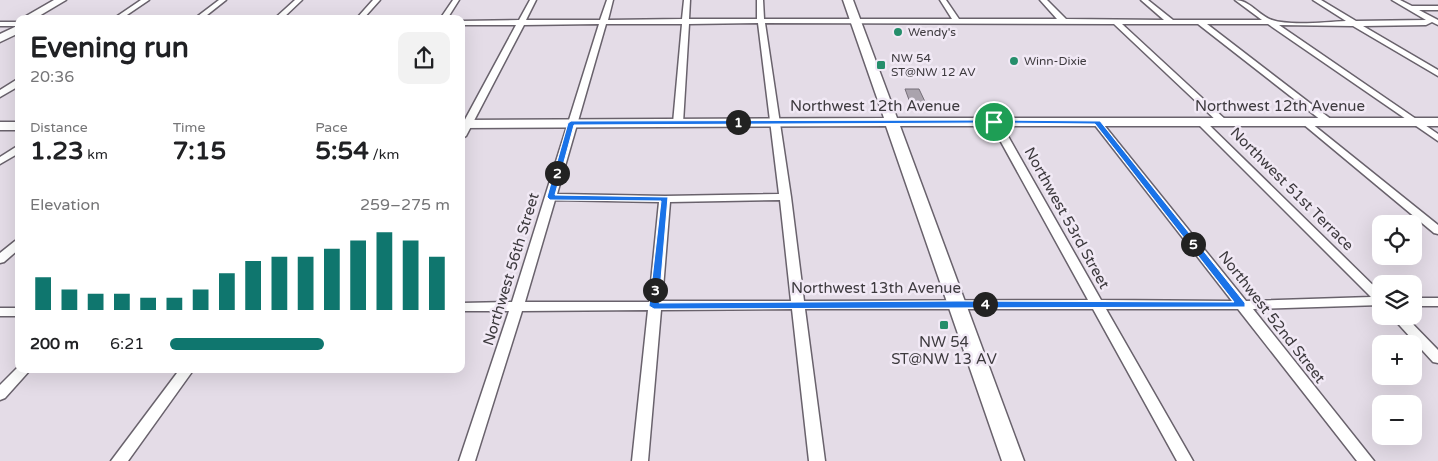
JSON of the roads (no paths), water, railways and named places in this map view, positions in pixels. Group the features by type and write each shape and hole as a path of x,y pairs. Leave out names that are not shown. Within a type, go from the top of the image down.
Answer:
{"main road":[{"path":"35,15 61,0"},
{"path":"43,15 70,0"},
{"path":"848,0 1013,461"},
{"path":"0,33 15,26"},
{"path":"0,39 15,28"},
{"name":"Northwest 12th Avenue","path":"465,128 571,123 1438,122"},
{"path":"0,126 15,126"}],"street":[{"path":"122,15 146,0"},
{"path":"202,15 223,0"},
{"path":"282,15 299,0"},
{"path":"363,15 377,0"},
{"path":"446,15 456,0"},
{"path":"465,124 532,0"},
{"name":"Northwest 56th Street","path":"467,461 517,307 571,123 610,0"},
{"path":"678,123 687,0"},
{"path":"760,0 761,21 786,197 817,461"},
{"path":"943,0 957,21"},
{"path":"1043,0 1063,21"},
{"path":"1144,0 1171,22"},
{"path":"1238,0 1438,138"},
{"path":"1316,0 1438,74"},
{"path":"1394,0 1434,22"},
{"path":"1410,8 1438,8"},
{"path":"465,23 1115,21 1426,24 1434,22"},
{"name":"Northwest 51st Terrace","path":"1115,21 1223,122"},
{"path":"1200,22 1329,122"},
{"path":"0,24 15,24"},
{"path":"0,94 15,85"},
{"name":"Northwest 53rd Street","path":"994,122 1185,461"},
{"name":"Northwest 52nd Street","path":"1097,122 1366,461"},
{"name":"Northwest 51st Terrace","path":"1201,122 1372,292"},
{"path":"1306,122 1438,231"},
{"path":"0,161 15,151"},
{"path":"550,197 665,199 786,197"},
{"path":"640,461 665,199"},
{"path":"0,259 15,246"},
{"name":"Northwest 13th Avenue","path":"465,307 799,304 1242,305 1372,301"},
{"path":"1422,302 1438,302"},
{"path":"0,312 15,312"},
{"path":"1406,325 1438,358"},
{"path":"0,394 20,373"},
{"path":"119,461 184,373"}],"place":[{"name":"Wendy's","path":"898,32"},
{"name":"Winn-Dixie","path":"1014,61"},
{"name":"NW 54 ST@NW 12 AV","path":"881,65"},
{"name":"NW 54 ST@NW 13 AV","path":"944,325"}]}
